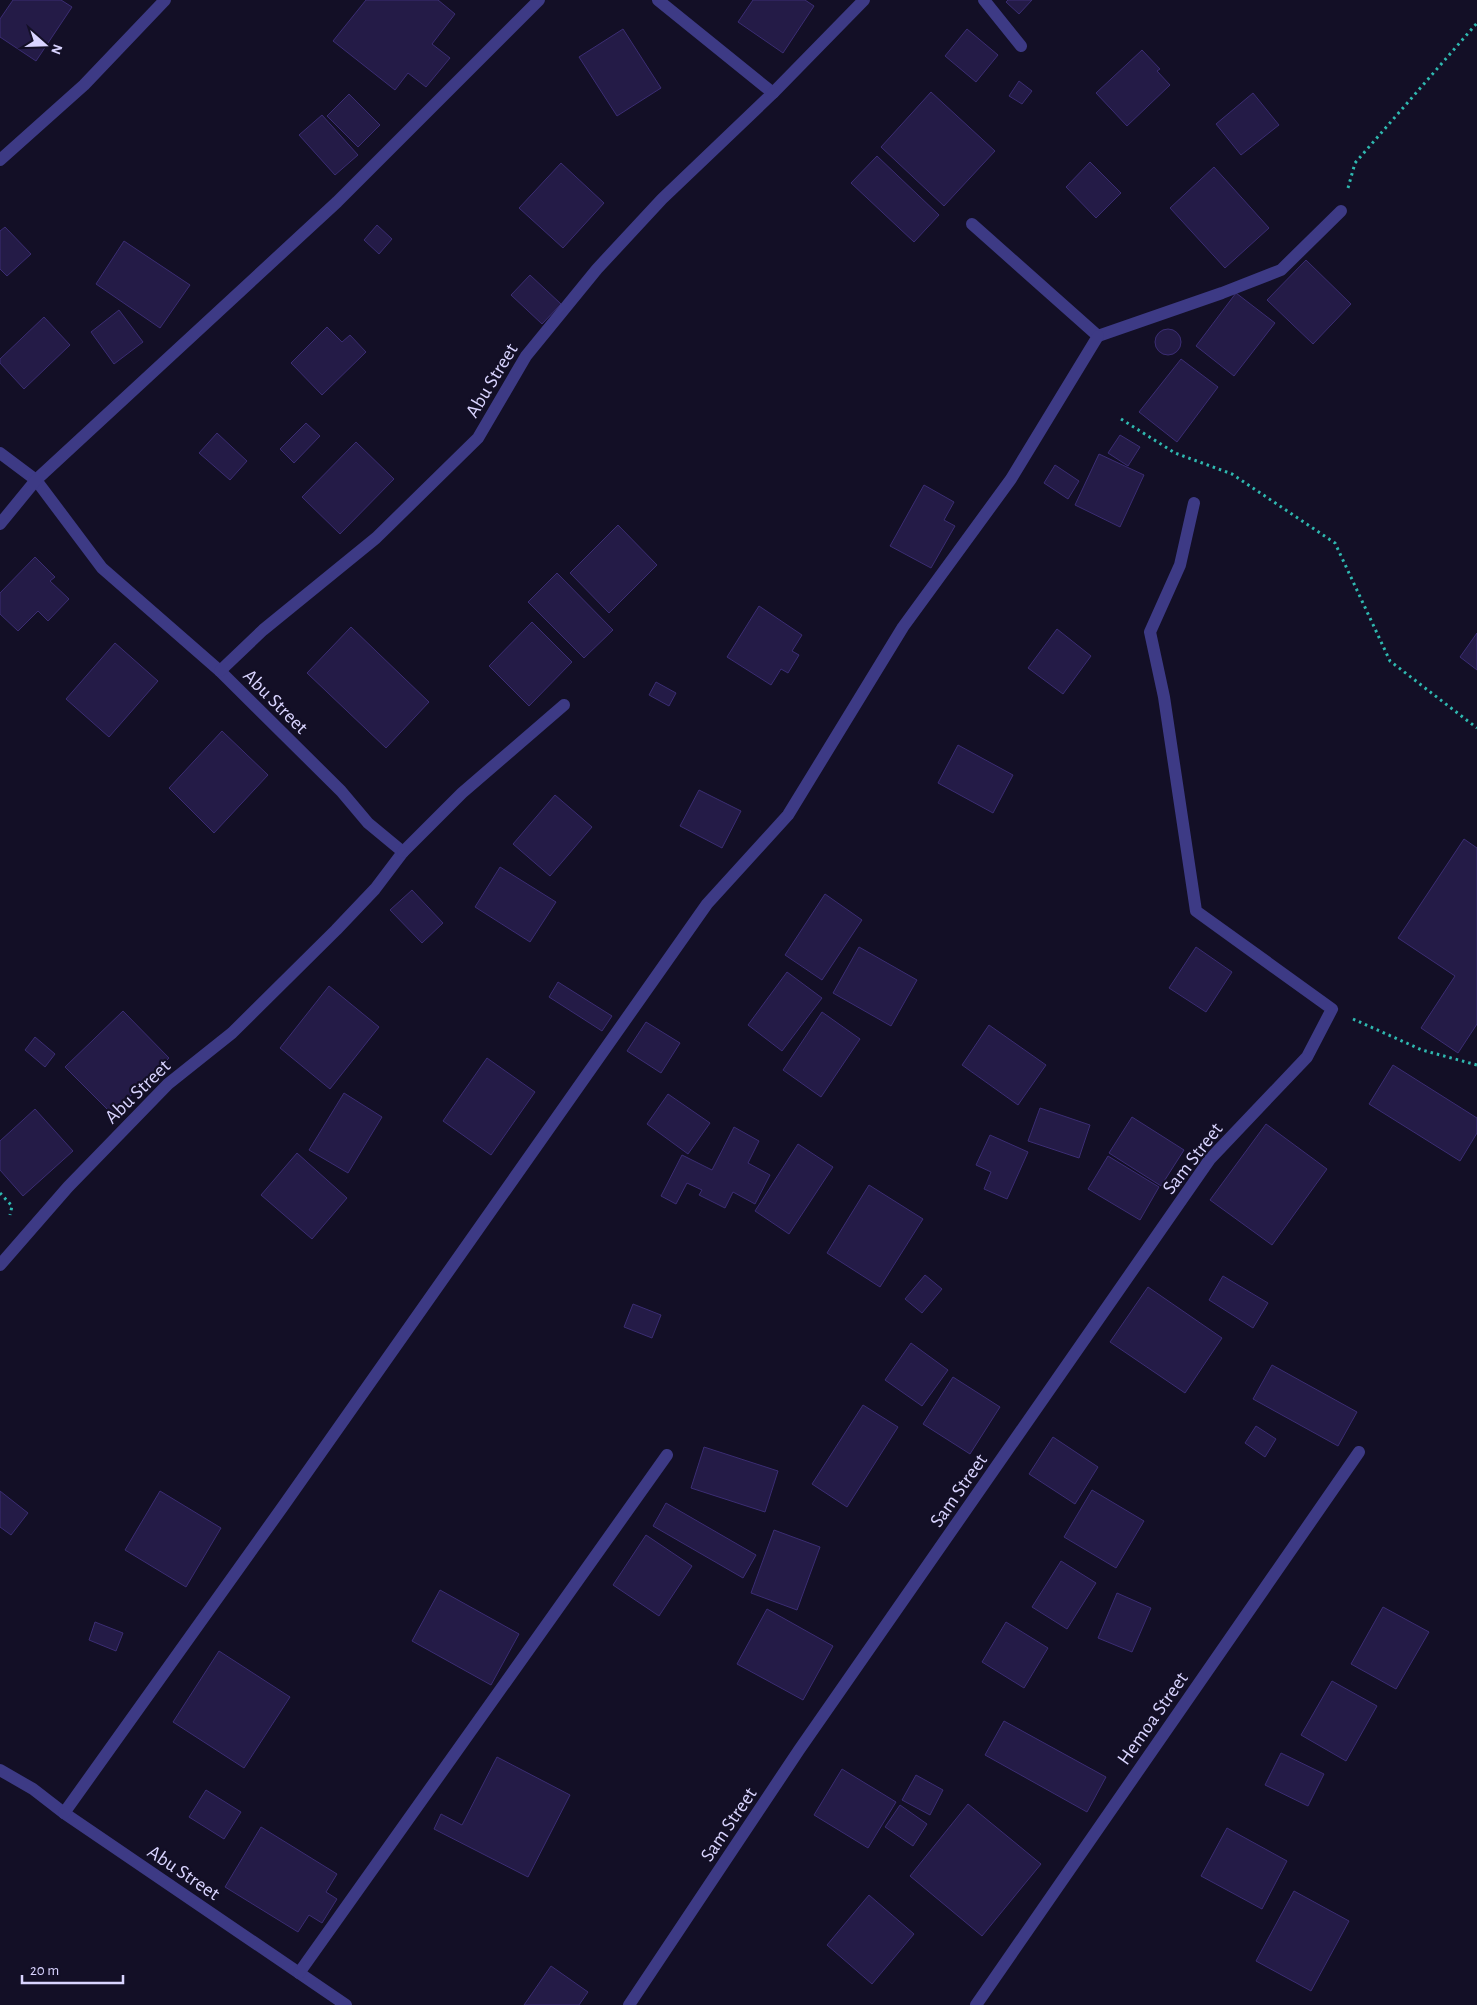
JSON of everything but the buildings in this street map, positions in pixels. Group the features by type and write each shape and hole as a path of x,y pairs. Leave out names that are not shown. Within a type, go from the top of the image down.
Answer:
{"street":[{"path":"0,160 84,85 165,0"},
{"path":"0,524 36,480 337,202 540,0"},
{"path":"658,0 773,92"},
{"name":"Abu Street","path":"0,1265 68,1187 168,1084 232,1033 336,930 375,889 403,852 368,823 341,791 220,671 263,630 376,538 478,438 526,356 597,269 662,199 773,92 864,0"},
{"path":"984,0 1021,46"},
{"path":"64,1813 707,904 788,815 903,627 1011,479 1098,336 1222,293 1281,270 1341,211"},
{"path":"972,224 1098,336"},
{"path":"0,453 36,480 102,568 220,671"},
{"path":"1194,503 1180,565 1150,632 1164,697 1196,911 1332,1009"},
{"path":"403,852 462,793 564,705"},
{"name":"Sam Street","path":"630,2005 805,1742 1210,1159 1307,1057 1332,1009"},
{"name":"Hemoa Street","path":"976,2005 1359,1452"},
{"path":"299,1973 667,1455"},
{"name":"Abu Street","path":"0,1770 33,1789 64,1813 346,2005"}],"path":[{"path":"1341,211 1355,162 1477,23"},
{"path":"1121,419 1175,453 1232,474 1335,543 1390,661 1477,728"},
{"path":"1332,1009 1422,1050 1477,1064"}]}
